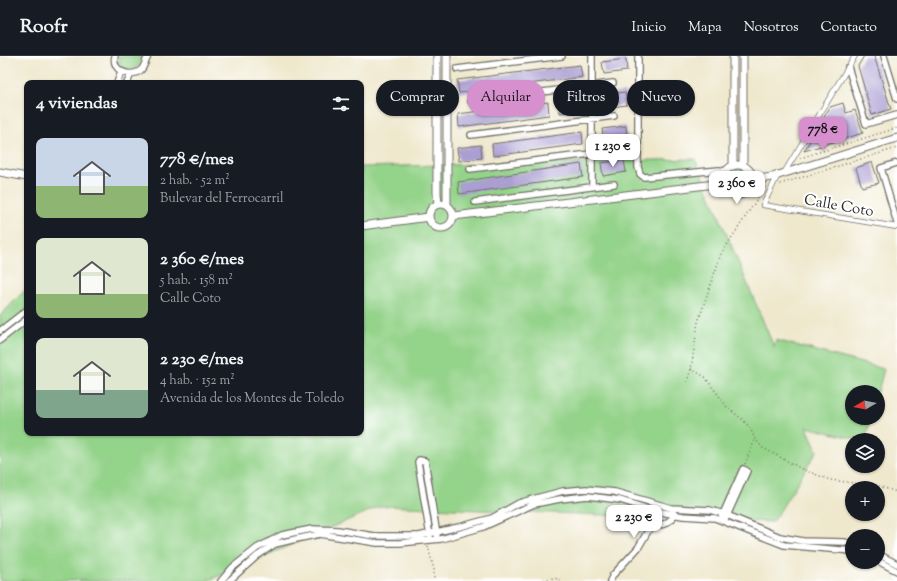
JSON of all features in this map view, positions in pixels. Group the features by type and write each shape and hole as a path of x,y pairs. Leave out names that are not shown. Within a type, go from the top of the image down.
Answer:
{"street":[{"path":"115,56 114,58 116,65 121,72 131,74 142,70 148,56"},
{"path":"437,56 438,204"},
{"path":"447,56 447,205"},
{"path":"457,69 562,56"},
{"path":"592,56 592,80"},
{"path":"638,56 638,167 640,174 644,177 719,170 725,171"},
{"path":"733,56 733,166"},
{"path":"743,56 743,166"},
{"name":"Calle Coto","path":"855,56 792,160 778,175 763,205 897,227"},
{"path":"884,56 897,99"},
{"path":"848,67 866,124 897,115"},
{"path":"118,80 121,72"},
{"path":"129,80 131,74"},
{"path":"471,135 614,116"},
{"path":"592,119 592,186"},
{"path":"753,180 778,175 897,138"},
{"path":"470,169 614,150"},
{"path":"897,163 881,168 897,223"},
{"path":"733,166 743,166 750,172 753,180 752,185 746,193 737,196 728,192 723,183 723,175 725,171 733,166"},
{"path":"0,172 24,176"},
{"path":"454,216 723,183"},
{"path":"475,202 614,184"},
{"path":"438,204 447,205 452,210 454,216 451,224 448,227 440,228 432,225 429,217 431,209 438,204"},
{"path":"364,226 429,217"},
{"path":"0,331 24,312"},
{"path":"0,340 24,321"},
{"path":"429,538 418,462 419,460 425,461 437,539"},
{"path":"722,521 747,471 743,469"},
{"path":"229,581 257,556 275,544 320,534 376,543 400,543 429,538 436,532 492,518 519,503 540,496 563,491 586,489 615,492 675,508 710,510 780,536 803,541 845,542"},
{"path":"221,581 232,568 257,548 282,535 312,529 338,530 374,536 419,536 437,539 483,527 534,504 588,496 620,500 655,511 683,516 715,518 784,545 845,550"},
{"path":"610,581 613,574 638,548 652,527 664,524 672,519 675,508"},
{"path":"885,558 897,564"},
{"path":"885,565 897,571"}],"path":[{"path":"792,160 897,128"},
{"path":"772,187 897,148"},
{"path":"687,382 698,322 721,254 778,175"},
{"path":"690,369 705,377 727,407 750,428 755,439 763,448 802,468 830,480 879,486 897,492"},
{"path":"743,469 755,439"},
{"path":"429,538 434,570 434,581"},
{"path":"540,581 557,578 563,581"}],"green space":[{"path":"119,56 143,56 136,68 131,70 123,70 119,64"},
{"path":"695,159 774,347 776,340 884,369 880,385 845,385 845,425 869,425 867,433 845,433 845,436 807,427 817,451 773,522 381,506 207,581 0,581 0,316 24,291 24,436 364,436 364,167"},
{"path":"734,169 742,169 749,176 749,184 742,191 734,191 727,184 727,176"}],"building":[{"path":"864,56 874,56 891,109 872,115 858,66"},
{"path":"626,59 627,71 604,74 602,62"},
{"path":"580,65 582,77 545,82 545,80 467,80 467,92 459,93 459,80 457,80"},
{"path":"625,92 627,105 619,106 619,93"},
{"path":"545,102 548,102 549,115 545,116"},
{"path":"843,103 846,113 855,110 863,133 804,151 830,107"},
{"path":"467,113 467,116 542,116 459,127 459,114"},
{"path":"626,126 627,138 604,142 602,129"},
{"path":"582,132 583,144 493,156 492,144"},
{"path":"481,145 482,158 459,161 457,148"},
{"path":"624,160 626,172 603,176 601,163"},
{"path":"872,162 879,183 862,187 856,168"},
{"path":"581,164 583,177 459,194 458,182"}]}
